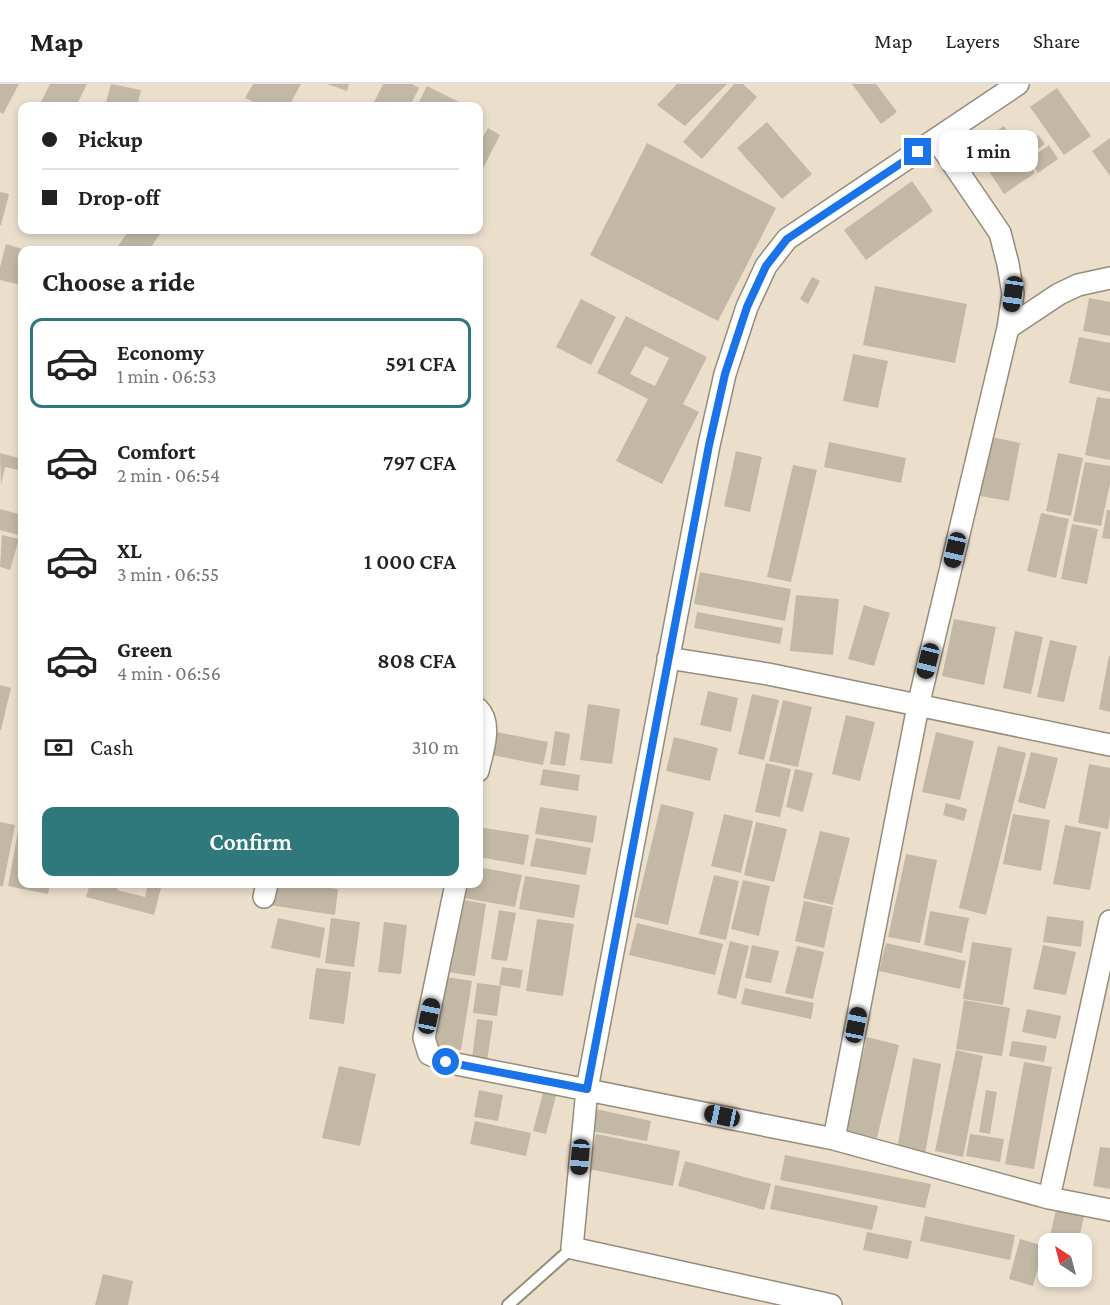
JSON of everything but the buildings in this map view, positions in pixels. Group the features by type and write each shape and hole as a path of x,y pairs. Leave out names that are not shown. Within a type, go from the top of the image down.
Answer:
{"street":[{"path":"831,1305 572,1248 587,1089 709,445 725,374 747,307 766,266 787,239 1018,84"},
{"path":"834,1139 918,706 1008,328 1013,294 1000,233 936,139"},
{"path":"1008,328 1059,294 1078,285 1110,278"},
{"path":"668,658 768,674 1110,745"},
{"path":"483,713 486,735 483,748"},
{"path":"455,888 424,1038 429,1053 446,1062 834,1139 1049,1198 1110,1210"},
{"path":"1049,1198 1110,921"}],"lane":[{"path":"508,1305 572,1248"}],"route":[{"path":"446,1062 587,1089 709,445 725,374 747,307 766,266 787,239 918,152"}]}
